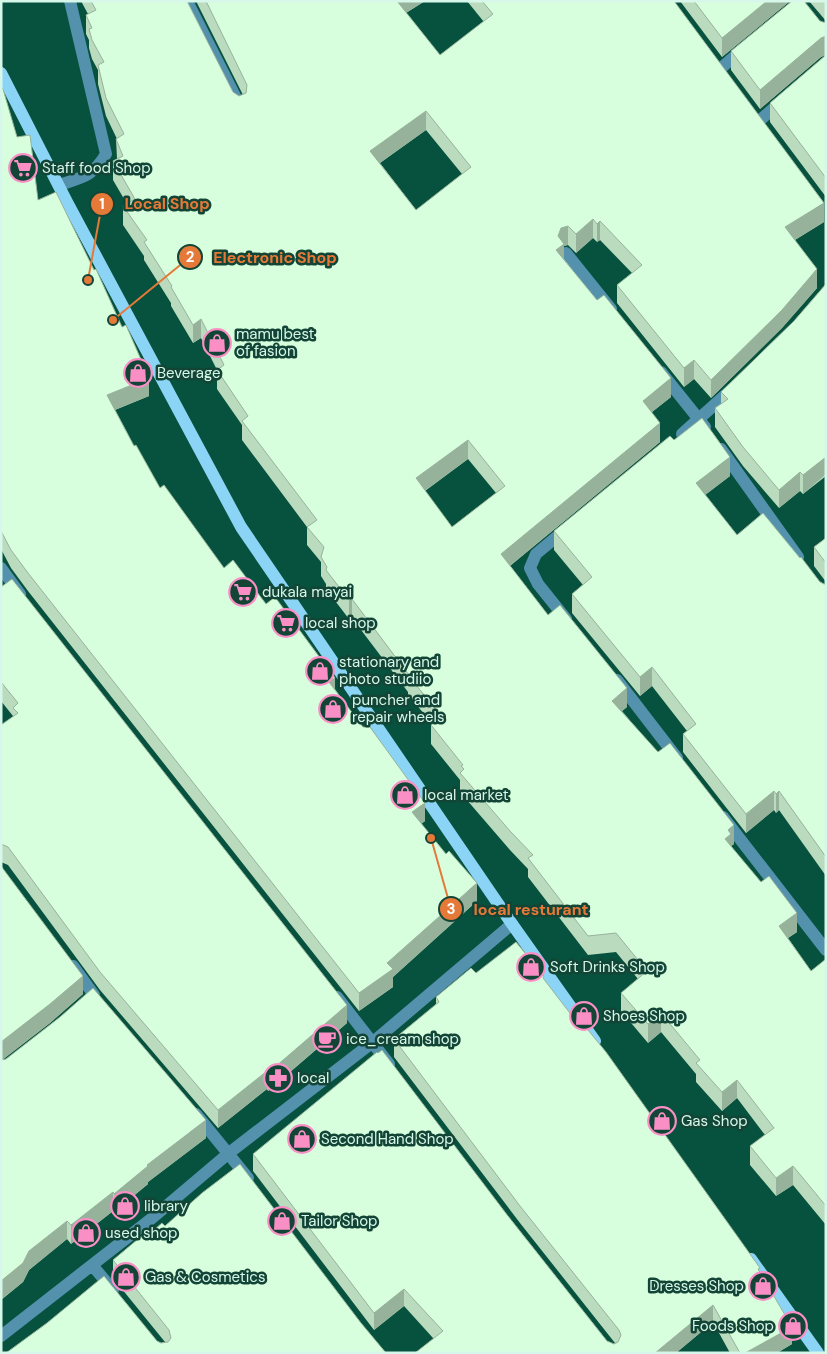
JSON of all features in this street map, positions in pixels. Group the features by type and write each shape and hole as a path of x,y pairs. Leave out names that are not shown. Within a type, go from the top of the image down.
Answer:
{"main road":[{"path":"1,73 241,527 512,924 604,1053"},
{"path":"742,1246 818,1353"}],"street":[{"path":"59,185 86,176 98,168 106,154 70,1"},
{"path":"187,1 240,107"},
{"path":"720,69 756,39"},
{"path":"759,121 789,95"},
{"path":"566,253 621,321"},
{"path":"651,359 700,420 803,564"},
{"path":"670,444 700,420 738,383"},
{"path":"573,524 536,554 530,568 538,584 574,628"},
{"path":"1,568 27,604"},
{"path":"611,672 682,764"},
{"path":"718,811 826,950"},
{"path":"1,1336 151,1219 229,1153 373,1042 512,924"},
{"path":"66,957 94,999"},
{"path":"330,988 396,1073"},
{"path":"191,1108 229,1153 258,1192"},
{"path":"92,1265 122,1301"}],"building":[{"path":"91,1 187,1 233,92 239,96 246,93 247,85 206,1 397,1 440,55 493,14 482,1 674,1 824,203 785,227 817,269 782,310 711,380 694,360 684,368 617,285 642,265 600,221 597,224 593,219 576,234 568,226 561,228 558,236 564,244 556,250 597,300 604,295 671,378 643,401 660,423 501,554 548,615 560,605 627,688 612,701 658,752 670,743 734,825 728,830 731,834 725,839 761,882 769,876 797,913 779,926 811,971 826,959 826,1206 793,1166 776,1178 750,1146 774,1128 737,1080 722,1092 696,1063 700,1060 661,1013 648,1024 621,993 647,971 616,933 588,936 528,858 533,855 460,773 464,769 461,766 463,765 431,725 442,717 408,675 352,599 349,600 326,570 327,567 321,557 324,547 307,527 317,520 242,421 248,416 217,370 224,365 201,319 193,325 172,286 144,242 147,240 123,206 135,199 113,161 123,156 116,139 124,134 106,98 98,65 104,62 92,40 89,29 92,28 86,15 96,10","holes":["426,111 471,167 416,210 370,151","468,440 505,486 452,527 416,478"]},
{"path":"694,1 767,1 722,38"},
{"path":"792,1 804,1 820,21 826,23 826,36 821,38 760,90 731,51"},
{"path":"826,55 826,178 770,103"},
{"path":"1,89 3,89 17,137 30,135 38,200 56,192 94,270 96,269 122,327 126,325 149,378 107,395 134,446 136,445 160,488 164,485 224,568 233,560 266,604 275,597 335,678 329,682 363,727 370,727 425,803 412,812 446,854 449,851 477,883 387,963 393,969 359,993 28,573 11,550 1,531"},
{"path":"826,284 826,457 803,475 800,472 779,490 743,447 715,408 728,399 721,392 794,321"},
{"path":"702,418 730,457 696,483 737,535 763,513 820,582 826,585 826,857 779,791 776,794 774,791 746,814 683,734 696,724 652,667 640,677 572,594 592,577 554,531 670,436 674,440"},
{"path":"826,538 826,563 814,547"},
{"path":"12,579 347,1005 268,1073 267,1071 218,1110 100,972 8,847 1,844 1,725 18,713 13,708 18,703 1,682 1,587"},
{"path":"1,866 83,976 1,1042"},
{"path":"516,942 544,976 543,978 576,1021 579,1019 606,1052 760,1268 758,1269 792,1327 745,1353 740,1353 713,1305 655,1353 415,1353 443,1331 404,1289 374,1313 253,1154 377,1052 382,1050 508,1216 607,1341 614,1344 618,1342 621,1335 619,1330 520,1206 394,1039 439,1002 436,997 471,968 476,973"},
{"path":"93,988 206,1120 147,1165 114,1194 113,1192 71,1225 67,1221 29,1251 23,1263 1,1281 1,1060 6,1059 60,1017"},
{"path":"240,1164 386,1353 6,1353 47,1323 104,1276 157,1341 161,1343 168,1342 171,1338 169,1330 113,1260 144,1234 147,1236 162,1223 165,1226 202,1193"}],"place":[{"name":"Staff food Shop","path":"23,168"},
{"name":"Local Shop","path":"88,280"},
{"name":"Electronic Shop","path":"113,320"},
{"name":"mamu best of fasion","path":"217,343"},
{"name":"Beverage","path":"138,373"},
{"name":"dukala mayai","path":"243,592"},
{"name":"local shop","path":"286,623"},
{"name":"stationary and photo studiio","path":"320,671"},
{"name":"puncher and repair wheels","path":"333,709"},
{"name":"local market","path":"405,795"},
{"name":"local resturant","path":"431,838"},
{"name":"Soft Drinks Shop","path":"531,967"},
{"name":"Shoes Shop","path":"584,1016"},
{"name":"ice_cream shop","path":"327,1039"},
{"name":"local","path":"278,1078"},
{"name":"Gas Shop","path":"662,1121"},
{"name":"Second Hand Shop","path":"302,1139"},
{"name":"library","path":"125,1206"},
{"name":"Tailor Shop","path":"282,1221"},
{"name":"used shop","path":"86,1233"},
{"name":"Gas & Cosmetics","path":"126,1277"},
{"name":"Dresses Shop","path":"763,1286"},
{"name":"Foods Shop","path":"793,1326"}]}
